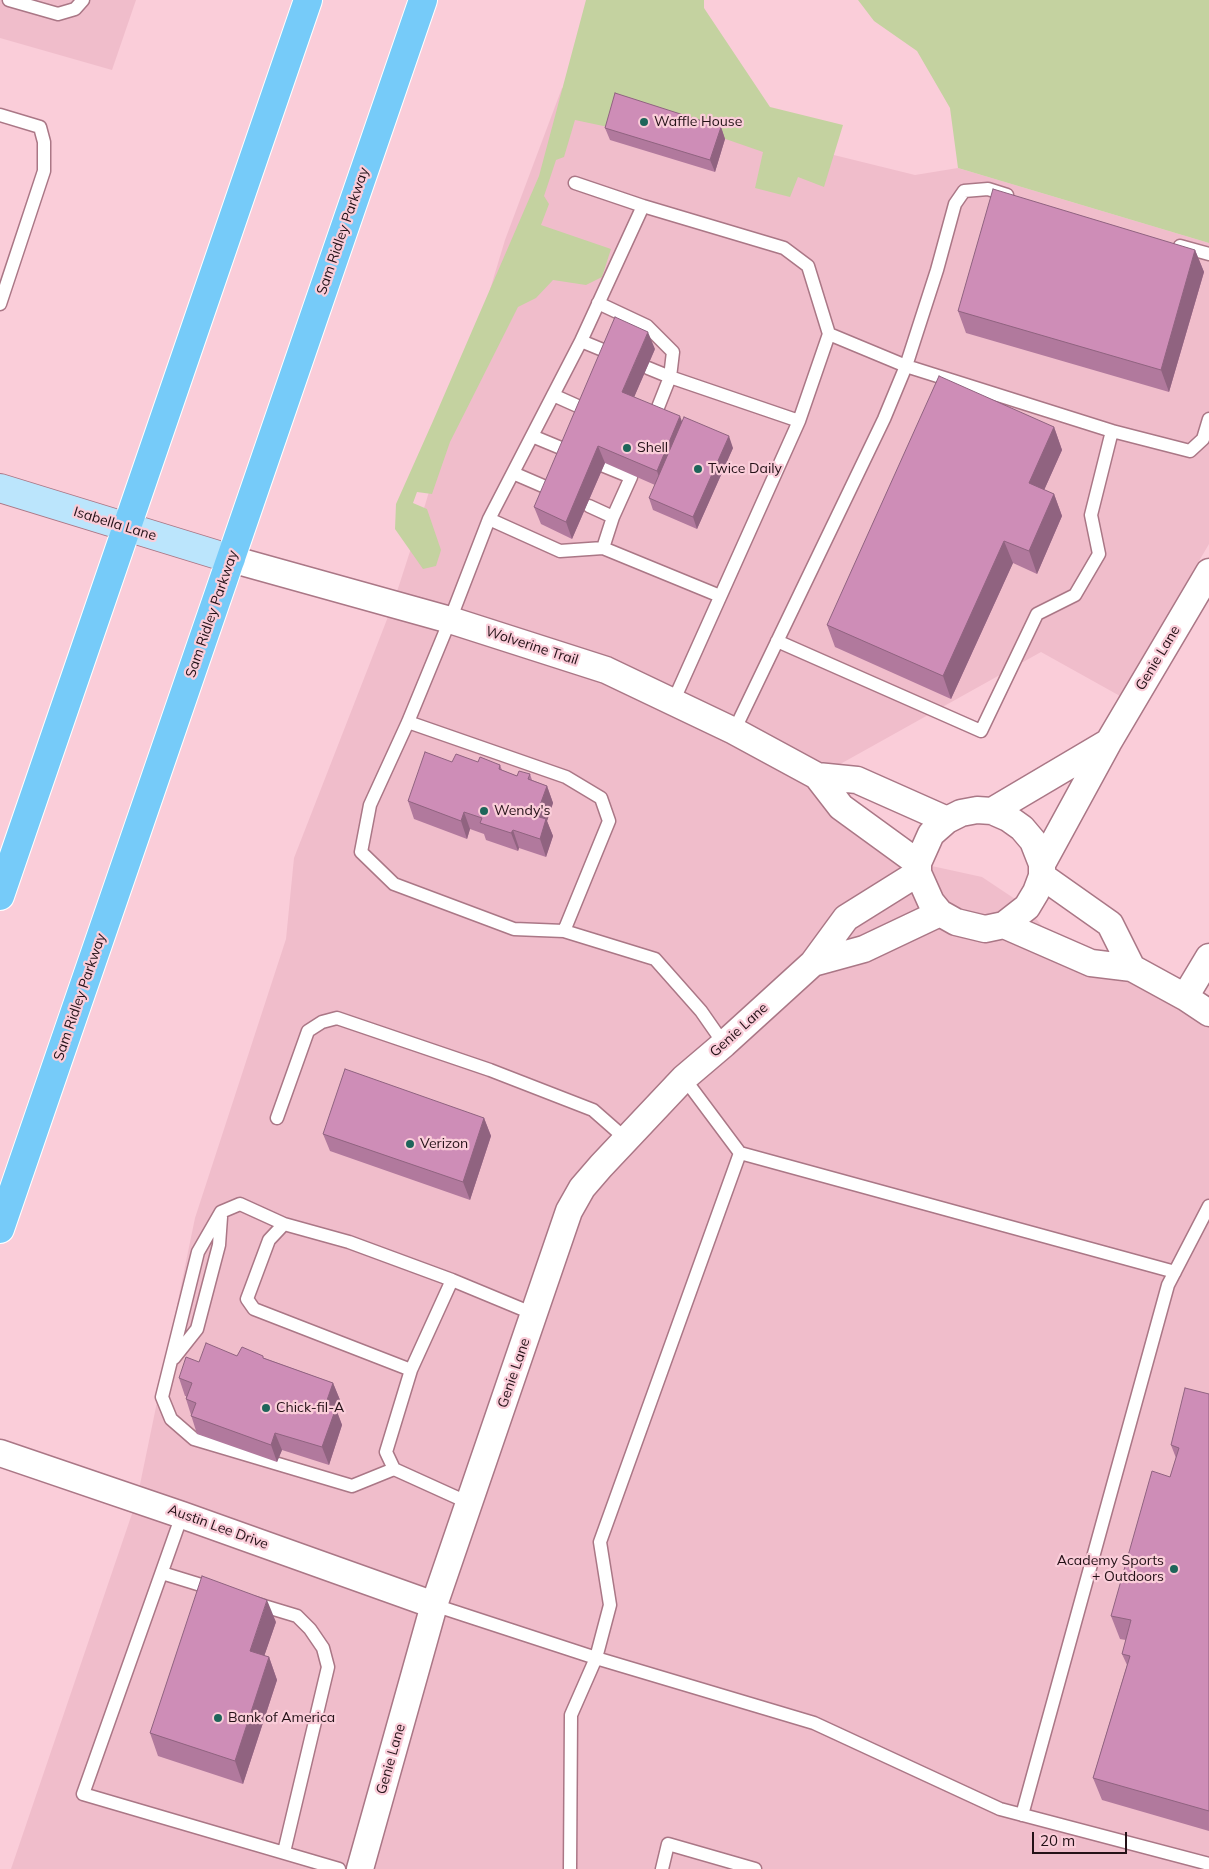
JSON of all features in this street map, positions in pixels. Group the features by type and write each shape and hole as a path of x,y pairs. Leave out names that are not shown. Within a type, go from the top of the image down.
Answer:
{"main road":[{"path":"0,896 308,0"},
{"name":"Sam Ridley Parkway","path":"0,1229 423,0"}],"street":[{"name":"Isabella Lane","path":"0,488 231,559"},
{"name":"Wolverine Trail","path":"231,559 450,620 606,670 734,731 817,776 857,780 947,820"},
{"name":"Genie Lane","path":"1042,870 1108,743 1209,572"},
{"name":"Genie Lane","path":"992,811 1108,743"},
{"name":"Wolverine Trail","path":"817,776 841,807 918,868"},
{"path":"977,810 992,811 1008,818 1022,828 1033,842 1042,870 1036,892 1027,907 1004,925 985,929 956,922 940,913 931,902 918,868 931,834 947,820 961,813 977,810"},
{"name":"Genie Lane","path":"360,1869 434,1605 569,1211 582,1188 626,1139 684,1078 812,963 846,918 918,868"},
{"path":"1042,870 1110,924 1132,968"},
{"name":"Genie Lane","path":"812,963 864,949 940,913"},
{"path":"1004,925 1091,963 1132,968 1185,997 1209,1013"},
{"path":"1185,997 1209,957"},
{"name":"Austin Lee Drive","path":"0,1453 182,1515 434,1605"}],"lane":[{"path":"9,0 58,14 75,9 83,0"},
{"path":"0,115 40,127 44,142 44,171 0,304"},
{"path":"575,183 643,206 784,248 808,266 829,334 799,421 673,702"},
{"path":"734,731 884,419 906,366 937,270 955,204 964,191 988,189 1016,198"},
{"path":"643,206 581,341 488,519 450,620 408,722 370,805 361,852 394,884 514,929 564,931 655,959 700,1011 724,1044"},
{"path":"1172,244 1209,254"},
{"path":"598,303 648,326 673,352 670,377 653,420"},
{"path":"829,334 906,366 1112,431 1190,451 1203,439 1209,419"},
{"path":"581,341 615,355"},
{"path":"648,368 799,421"},
{"path":"553,395 591,412"},
{"path":"777,642 981,731 1037,614 1075,595 1099,554 1091,515 1112,431"},
{"path":"532,436 573,453"},
{"path":"603,548 613,517 631,477 604,466"},
{"path":"513,473 557,492"},
{"path":"589,506 613,517"},
{"path":"488,519 560,551 603,548 720,596"},
{"path":"408,722 566,776 601,798 609,821 564,931"},
{"path":"277,1118 308,1031 322,1022 338,1018 490,1070 593,1110 626,1139"},
{"path":"684,1078 740,1153 1175,1272"},
{"path":"570,1869 571,1715 596,1658 610,1605 600,1542 740,1153"},
{"path":"394,1469 352,1486 194,1439 170,1419 162,1397 198,1252 221,1212 240,1204 284,1224 349,1242 452,1280 534,1314"},
{"path":"1022,1815 1168,1285 1209,1206"},
{"path":"171,1361 197,1329 219,1245 221,1212"},
{"path":"284,1224 269,1240 247,1299 254,1309 411,1370"},
{"path":"452,1280 411,1370 386,1452 394,1469 469,1503"},
{"path":"182,1515 83,1794 340,1869"},
{"path":"162,1572 225,1593"},
{"path":"243,1599 297,1616 310,1628 322,1648 328,1667 284,1852"},
{"path":"434,1605 596,1658 814,1723 1000,1809 1209,1864"},
{"path":"662,1869 668,1844 756,1869"}],"shaded area":[{"path":"0,0 136,0 112,70 0,38"},
{"path":"562,88 915,175 958,168 1209,243 1209,544 1120,696 1041,652 817,777 918,863 982,877 1027,907 1045,930 1209,1013 1209,1869 11,1869 137,1499 195,1218 286,939 294,858 393,604 505,240"}],"green space":[{"path":"586,0 704,0 704,8 770,107 843,125 824,187 798,177 790,197 755,188 763,152 616,101 608,127 575,120 564,157 556,160 544,196 549,204 541,225 611,249 602,277 586,285 553,280 536,298 518,307 450,442 432,494 417,492 413,503 427,509 441,550 436,566 423,569 395,529 396,504 539,176"},
{"path":"858,0 1209,0 1209,243 958,168 950,108 917,51 874,21"}],"building":[{"name":"Waffle House","path":"615,93 721,127 710,160 605,128"},
{"path":"993,189 1195,250 1161,370 958,311"},
{"name":"Shell","path":"615,317 648,332 622,392 680,416 657,471 598,446 566,522 534,507"},
{"path":"939,376 1054,427 1029,483 1054,494 1029,551 1004,541 943,676 827,625"},
{"name":"Twice Daily","path":"684,417 729,436 693,517 649,498"},
{"name":"Wendy's","path":"425,752 452,762 456,754 478,762 480,757 500,765 499,769 517,776 519,771 530,774 528,779 547,786 536,816 546,819 540,839 513,830 511,833 480,823 482,818 464,812 461,821 408,801"},
{"name":"Verizon","path":"345,1069 484,1118 463,1182 323,1134"},
{"name":"Chick-fil-A","path":"206,1343 237,1356 242,1347 263,1356 263,1358 333,1383 326,1403 336,1408 322,1447 275,1433 271,1445 191,1416 196,1403 186,1399 192,1383 179,1378 186,1357 199,1362"},
{"name":"Academy Sports + Outdoors","path":"1185,1388 1209,1394 1209,1811 1093,1778 1130,1656 1122,1654 1131,1620 1111,1616 1152,1471 1170,1477 1179,1448 1171,1445"},
{"name":"Bank of America","path":"202,1576 267,1600 250,1651 269,1657 235,1761 150,1733"}],"place":[{"name":"Waffle House","path":"644,122"},
{"name":"Shell","path":"627,448"},
{"name":"Twice Daily","path":"698,469"},
{"name":"Wendy's","path":"484,811"},
{"name":"Verizon","path":"410,1144"},
{"name":"Chick-fil-A","path":"266,1408"},
{"name":"Academy Sports + Outdoors","path":"1174,1569"},
{"name":"Bank of America","path":"218,1718"}]}
